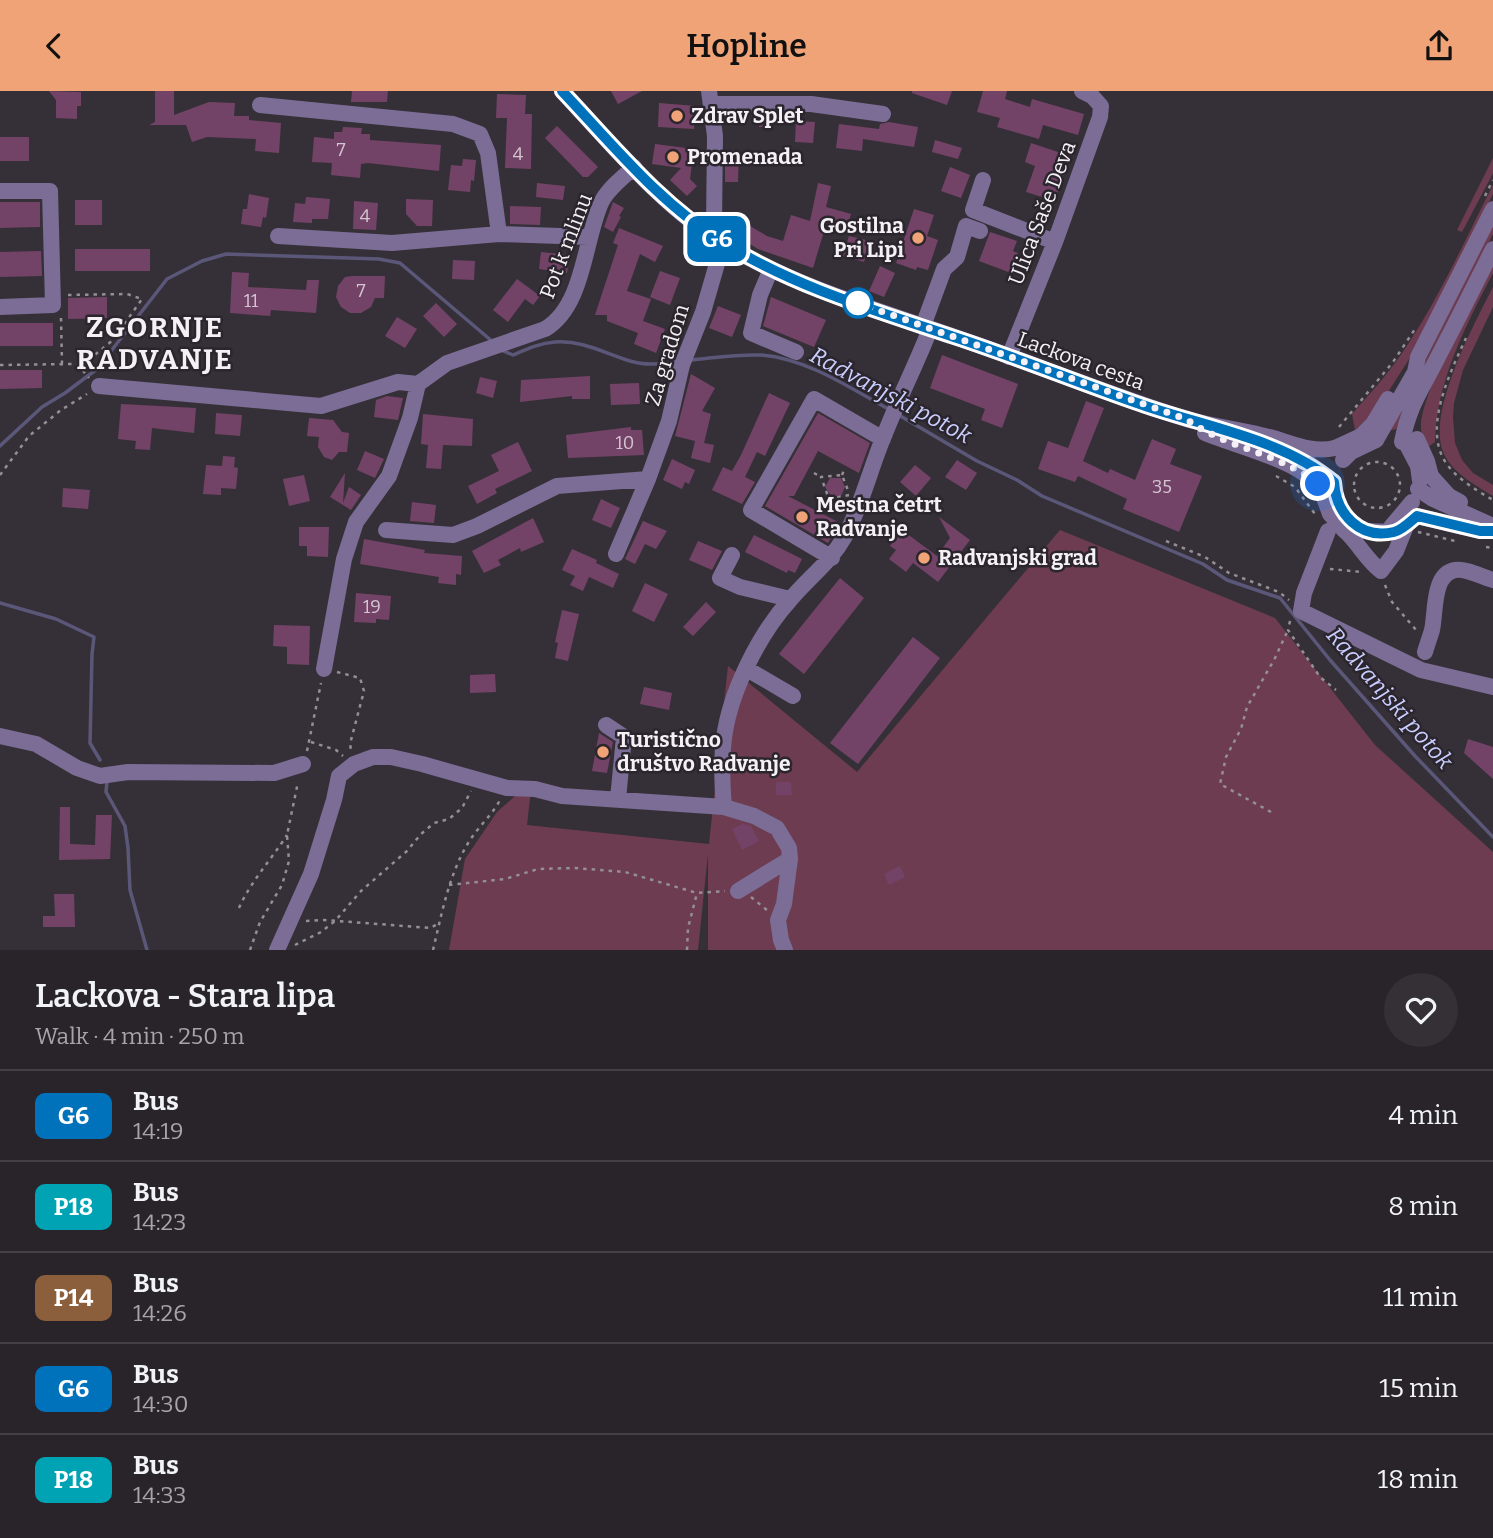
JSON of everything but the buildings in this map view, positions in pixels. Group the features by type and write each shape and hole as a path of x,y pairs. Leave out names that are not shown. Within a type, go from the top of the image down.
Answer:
{"street":[{"name":"Lackova cesta","path":"562,91 664,197 717,239 771,269 926,328 1186,419 1219,428"},
{"name":"Ulica Saše Deva","path":"1009,357 1055,242 1100,117 1101,106 1092,96 1082,91"},
{"path":"711,97 811,104 883,114"},
{"name":"Za gradom","path":"616,554 669,421 717,239 714,225 715,136 711,97"},
{"path":"260,105 453,124 480,134 488,153 499,234"},
{"name":"Pot k mlinu","path":"418,384 447,363 545,329 562,316 580,274 589,237 603,199 634,167"},
{"path":"983,180 973,211 1055,242"},
{"path":"0,191 50,191 53,300 0,307"},
{"path":"1219,428 1262,435 1306,449 1339,454 1371,435 1415,372 1418,357 1487,206"},
{"path":"724,807 724,737 730,708 747,669 767,629 790,599 832,558 847,533 926,328 944,269 957,257 966,226 980,231"},
{"path":"278,236 392,243 499,234 589,237"},
{"path":"1408,442 1429,388 1433,368 1493,249"},
{"path":"771,269 760,295 751,333 796,352"},
{"path":"99,386 321,406 398,382 418,384 410,418 388,476 356,522 344,559 324,669"},
{"path":"832,558 751,510 814,399 883,439"},
{"path":"1186,419 1206,434 1297,469 1331,492"},
{"path":"1219,428 1307,462 1331,492 1343,513 1347,529 1373,565 1381,571 1411,511 1427,461 1408,442 1371,435"},
{"path":"1331,492 1339,454"},
{"path":"386,530 453,535 477,526 557,485 648,479"},
{"path":"1493,518 1449,496 1411,511 1347,529 1324,547 1296,614 1420,670 1493,687"},
{"path":"1411,511 1493,528"},
{"path":"732,555 720,578 740,587 790,599"},
{"path":"1425,652 1435,603 1445,575 1460,570 1493,580"},
{"path":"747,669 793,696"},
{"path":"606,725 624,737 618,799"},
{"path":"0,736 36,744 77,768 100,776 128,772 274,773 303,764"},
{"path":"284,948 288,922 311,874 339,776 354,764 373,758 391,758 507,788 535,789 562,796 724,807 754,816 777,828 789,848 784,904 778,920 780,940 785,950"},
{"path":"738,891 790,859"}],"path":[{"path":"1487,206 1493,180"},
{"path":"62,363 61,313 53,300 127,294 142,299 113,340 80,367"},
{"path":"1339,427 1393,362 1415,328"},
{"path":"1469,330 1443,394 1438,417 1438,446 1447,464 1457,475 1493,500"},
{"path":"0,365 62,363 80,367 85,374"},
{"path":"0,475 29,436 61,410 99,386"},
{"path":"1376,462 1383,462 1394,469 1400,481 1398,494 1390,504 1377,508 1364,504 1354,488 1359,470 1376,462"},
{"path":"829,499 850,495 842,475 845,468"},
{"path":"814,474 821,477 842,475"},
{"path":"1273,474 1300,492 1311,511 1325,523 1347,529"},
{"path":"821,477 829,499 824,509"},
{"path":"1166,541 1205,557 1229,573 1279,592 1296,614 1247,707 1241,729 1226,758 1220,784 1271,812"},
{"path":"1310,577 1322,570 1332,569 1366,573 1381,571 1392,602 1420,636 1425,652"},
{"path":"1288,630 1320,677 1336,690"},
{"path":"239,908 248,888 271,860 286,835 310,742 324,669 360,678 364,691 350,744 354,764"},
{"path":"310,742 336,750 354,764"},
{"path":"284,948 321,932 335,921 361,891 407,851 421,834 434,823 449,819 462,808 479,780"},
{"path":"433,950 449,885 470,839 492,815 507,788"},
{"path":"250,950 260,922 282,885 289,861 286,835"},
{"path":"449,885 505,880 538,869 575,868 625,872 697,893 738,891 749,895 778,920"},
{"path":"687,950 688,928 697,893"},
{"path":"288,922 335,921 431,928 440,922"}],"shaded area":[{"path":"1493,158 1493,173 1490,179 1462,232 1457,230"},
{"path":"1493,185 1493,194 1411,356 1376,411 1355,430 1352,414 1389,371 1426,315"},
{"path":"1493,224 1493,234 1396,429 1391,430"},
{"path":"1493,264 1493,273 1454,355 1441,398 1435,442 1428,447 1421,427 1430,391 1450,345"},
{"path":"1493,287 1493,307 1463,370 1453,418 1455,443 1462,460 1473,473 1493,485 1493,496 1463,477 1450,464 1442,449 1440,432 1447,389"},
{"path":"1060,530 1275,618 1375,745 1493,852 1493,950 708,950 708,854 698,950 449,950 465,859 497,812 532,781 527,825 709,844 728,666 857,772"}],"waterway":[{"name":"Radvanjski potok","path":"0,446 42,407 97,369 167,279 202,261 226,254 379,259 400,263 493,342"},
{"name":"Radvanjski potok","path":"501,350 513,355 544,344 565,342 584,345 636,363 679,361"},
{"name":"Radvanjski potok","path":"690,360 761,355 795,362 828,376 890,410"},
{"name":"Radvanjski potok","path":"897,414 1042,496 1203,564 1227,580 1280,598 1330,660 1415,756 1493,837"},
{"path":"0,603 56,619 94,637 90,743 100,760"},
{"path":"107,781 106,792 125,826 130,890 147,950"}],"bus line":[{"name":"G6","path":"562,91 664,197 692,221 723,243 771,269 930,329 1147,407 1219,428 1307,462 1334,482 1335,495 1343,513 1364,531 1394,532 1417,516 1480,531 1493,531"}],"place":[{"name":"Zdrav Splet","path":"677,116"},
{"name":"Promenada","path":"673,157"},
{"name":"Gostilna Pri Lipi","path":"918,238"},
{"name":"Mestna četrt Radvanje","path":"802,517"},
{"name":"Radvanjski grad","path":"924,558"},
{"name":"Turistično društvo Radvanje","path":"603,752"}],"district":[{"name":"ZGORNJE RADVANJE","path":"155,343"}],"route":[{"path":"858,303 1186,419 1206,434 1297,469 1318,484"}]}
